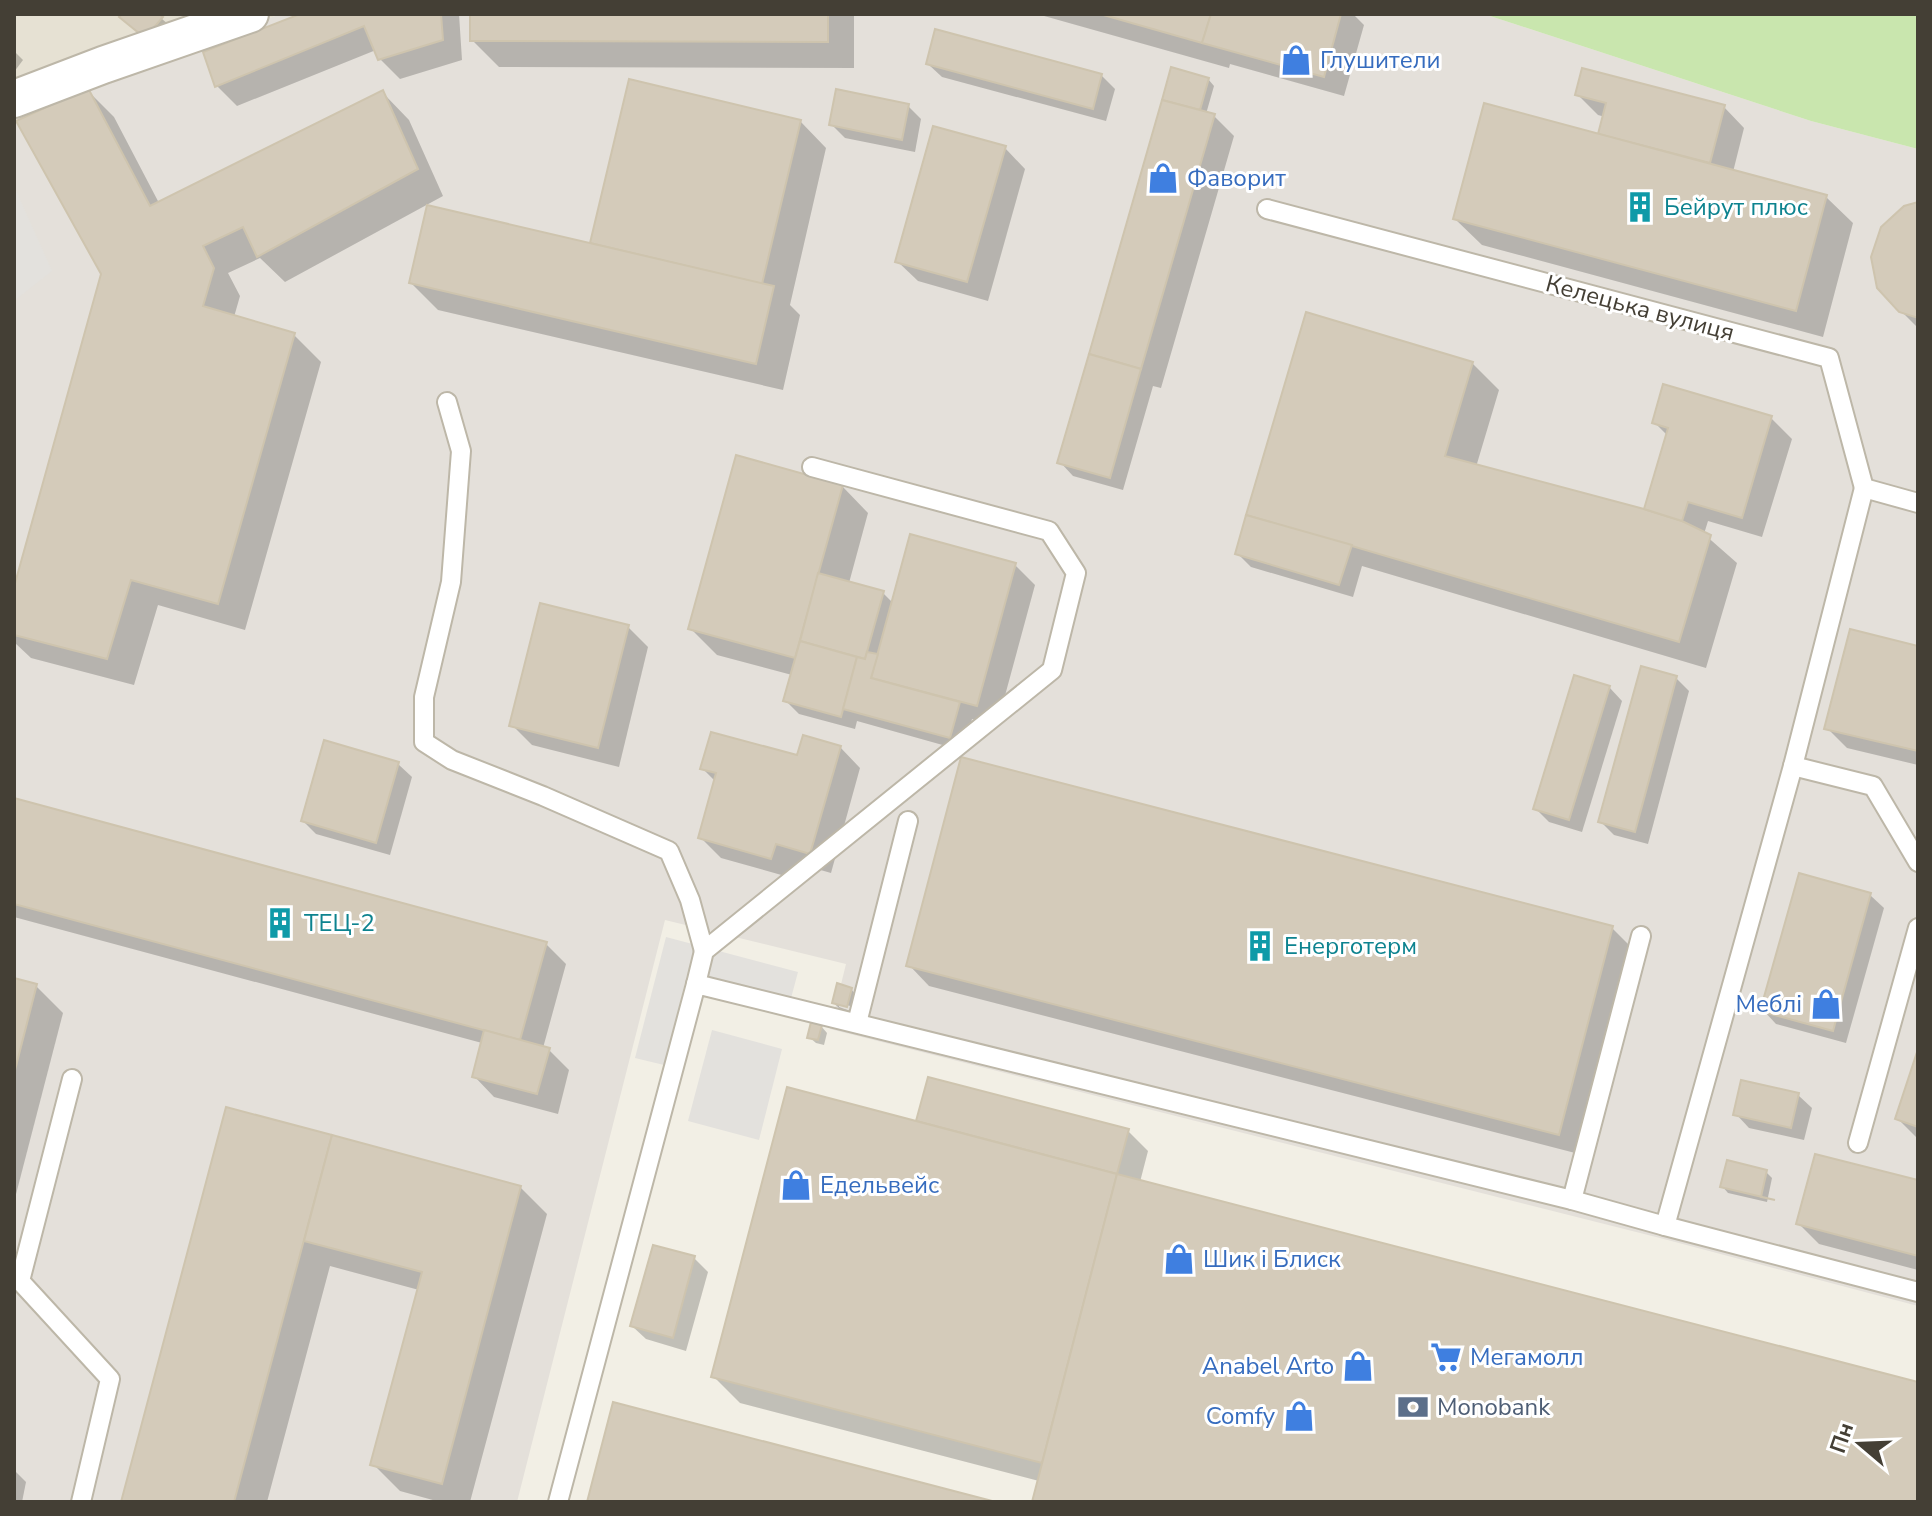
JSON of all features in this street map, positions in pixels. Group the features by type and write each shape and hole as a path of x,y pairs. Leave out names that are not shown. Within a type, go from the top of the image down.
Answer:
{"street":[{"path":"14,99 250,14"}],"lane":[{"name":"Келецька вулиця","path":"1267,209 1829,358 1864,488"},
{"path":"447,402 461,451 451,582 424,697 424,742 452,760 669,851 690,900 704,951 558,1502"},
{"path":"704,951 1052,670 1076,573 1049,531 812,467"},
{"path":"1665,1226 1793,766 1864,488 1918,503"},
{"path":"1793,766 1873,786 1918,862"},
{"path":"857,1023 908,821"},
{"path":"1858,1143 1918,928"},
{"path":"1572,1200 1641,936"},
{"path":"696,984 1572,1200 1918,1292"},
{"path":"72,1079 20,1281 110,1379 81,1502"}],"shaded area":[{"path":"14,14 281,14 14,108"},
{"path":"281,14 1484,14 1811,121 1918,149 1918,1306 830,1029 846,964 665,920 517,1502 14,1502 14,108"},
{"path":"14,186 52,271 14,301"},
{"path":"666,937 798,972 790,1002 687,975 664,1065 635,1058"},
{"path":"712,1030 782,1049 759,1140 688,1121"}],"green space":[{"path":"1484,14 1918,14 1918,149 1811,121"}],"building":[{"path":"122,14 159,14 163,17 145,38 119,17"},
{"path":"300,14 441,14 443,40 378,60 364,26 215,87 203,52"},
{"path":"470,14 828,14 828,42 470,41"},
{"path":"1100,14 1211,14 1202,43"},
{"name":"Глушители","path":"1211,14 1341,14 1324,77 1202,43"},
{"path":"935,29 1102,74 1093,109 926,64"},
{"path":"1171,67 1209,78 1200,110 1162,100"},
{"path":"1582,68 1725,105 1710,163 1598,134 1606,103 1575,95"},
{"path":"629,79 801,120 762,284 590,243"},
{"path":"88,88 150,206 383,90 418,169 257,257 243,227 203,246 214,268 203,306 295,333 218,604 131,580 107,659 14,635 14,587 101,274 16,121"},
{"path":"836,89 909,104 902,140 829,125"},
{"path":"1162,100 1215,114 1141,369 1089,354"},
{"name":"Бейрут плюс","path":"1484,103 1827,195 1796,311 1453,219"},
{"path":"933,126 1006,146 967,282 895,262"},
{"path":"1918,202 1918,318 1899,312 1877,288 1871,257 1881,227 1904,206"},
{"path":"427,205 774,286 756,364 409,283"},
{"path":"1306,312 1473,362 1445,456 1644,509 1682,521 1711,535 1679,642 1246,515"},
{"path":"1089,354 1141,369 1110,478 1057,463"},
{"path":"1663,384 1772,416 1742,518 1688,502 1682,521 1644,509 1668,428 1652,423"},
{"path":"736,455 843,485 795,658 688,629"},
{"path":"1246,515 1352,545 1339,585 1235,554"},
{"path":"910,534 1016,563 977,706 871,678"},
{"path":"818,573 884,591 865,659 800,641"},
{"path":"540,603 629,625 598,748 509,726"},
{"path":"1850,629 1918,646 1918,751 1824,729"},
{"path":"800,641 857,657 841,717 783,701"},
{"path":"867,652 878,654 871,678 960,702 950,738 843,709 857,657 865,659"},
{"path":"1641,666 1677,676 1635,832 1598,822"},
{"path":"1574,675 1610,686 1569,820 1533,809"},
{"path":"711,732 797,755 803,735 841,746 810,854 776,844 771,859 698,838 716,773 700,769"},
{"path":"324,740 399,762 376,843 301,821"},
{"name":"Енерготерм","path":"961,757 1613,926 1559,1135 906,966"},
{"name":"ТЕЦ-2","path":"14,798 547,942 520,1040 14,904"},
{"path":"1799,873 1871,893 1833,1031 1760,1011"},
{"path":"14,978 37,984 14,1074"},
{"path":"837,983 852,988 847,1007 832,1003"},
{"path":"811,1022 822,1025 818,1040 807,1038"},
{"path":"484,1030 550,1048 537,1094 472,1077"},
{"path":"1918,1049 1918,1127 1895,1119"},
{"path":"928,1077 1129,1129 1117,1174 916,1121"},
{"path":"1741,1080 1799,1093 1791,1128 1733,1115"},
{"path":"787,1087 1117,1174 1042,1463 711,1377"},
{"path":"226,1107 332,1135 234,1502 121,1502"},
{"path":"332,1135 521,1186 442,1484 370,1465 422,1272 304,1241"},
{"path":"1815,1154 1918,1180 1918,1256 1796,1224"},
{"path":"1727,1160 1767,1170 1761,1197 1720,1187"},
{"name":"Мегамолл","path":"1117,1174 1918,1382 1918,1502 1032,1502"},
{"path":"653,1245 695,1256 673,1338 630,1326"},
{"path":"613,1402 996,1502 587,1502"}],"place":[{"name":"Глушители","path":"1296,60"},
{"name":"Фаворит","path":"1163,178"},
{"name":"Бейрут плюс","path":"1640,207"},
{"name":"ТЕЦ-2","path":"280,923"},
{"name":"Енерготерм","path":"1260,946"},
{"name":"Меблі","path":"1826,1004"},
{"name":"Едельвейс","path":"796,1185"},
{"name":"Шик і Блиск","path":"1179,1259"},
{"name":"Мегамолл","path":"1446,1357"},
{"name":"Anabel Arto","path":"1358,1366"},
{"name":"Monobank","path":"1413,1407"},
{"name":"Comfy","path":"1299,1416"}]}
